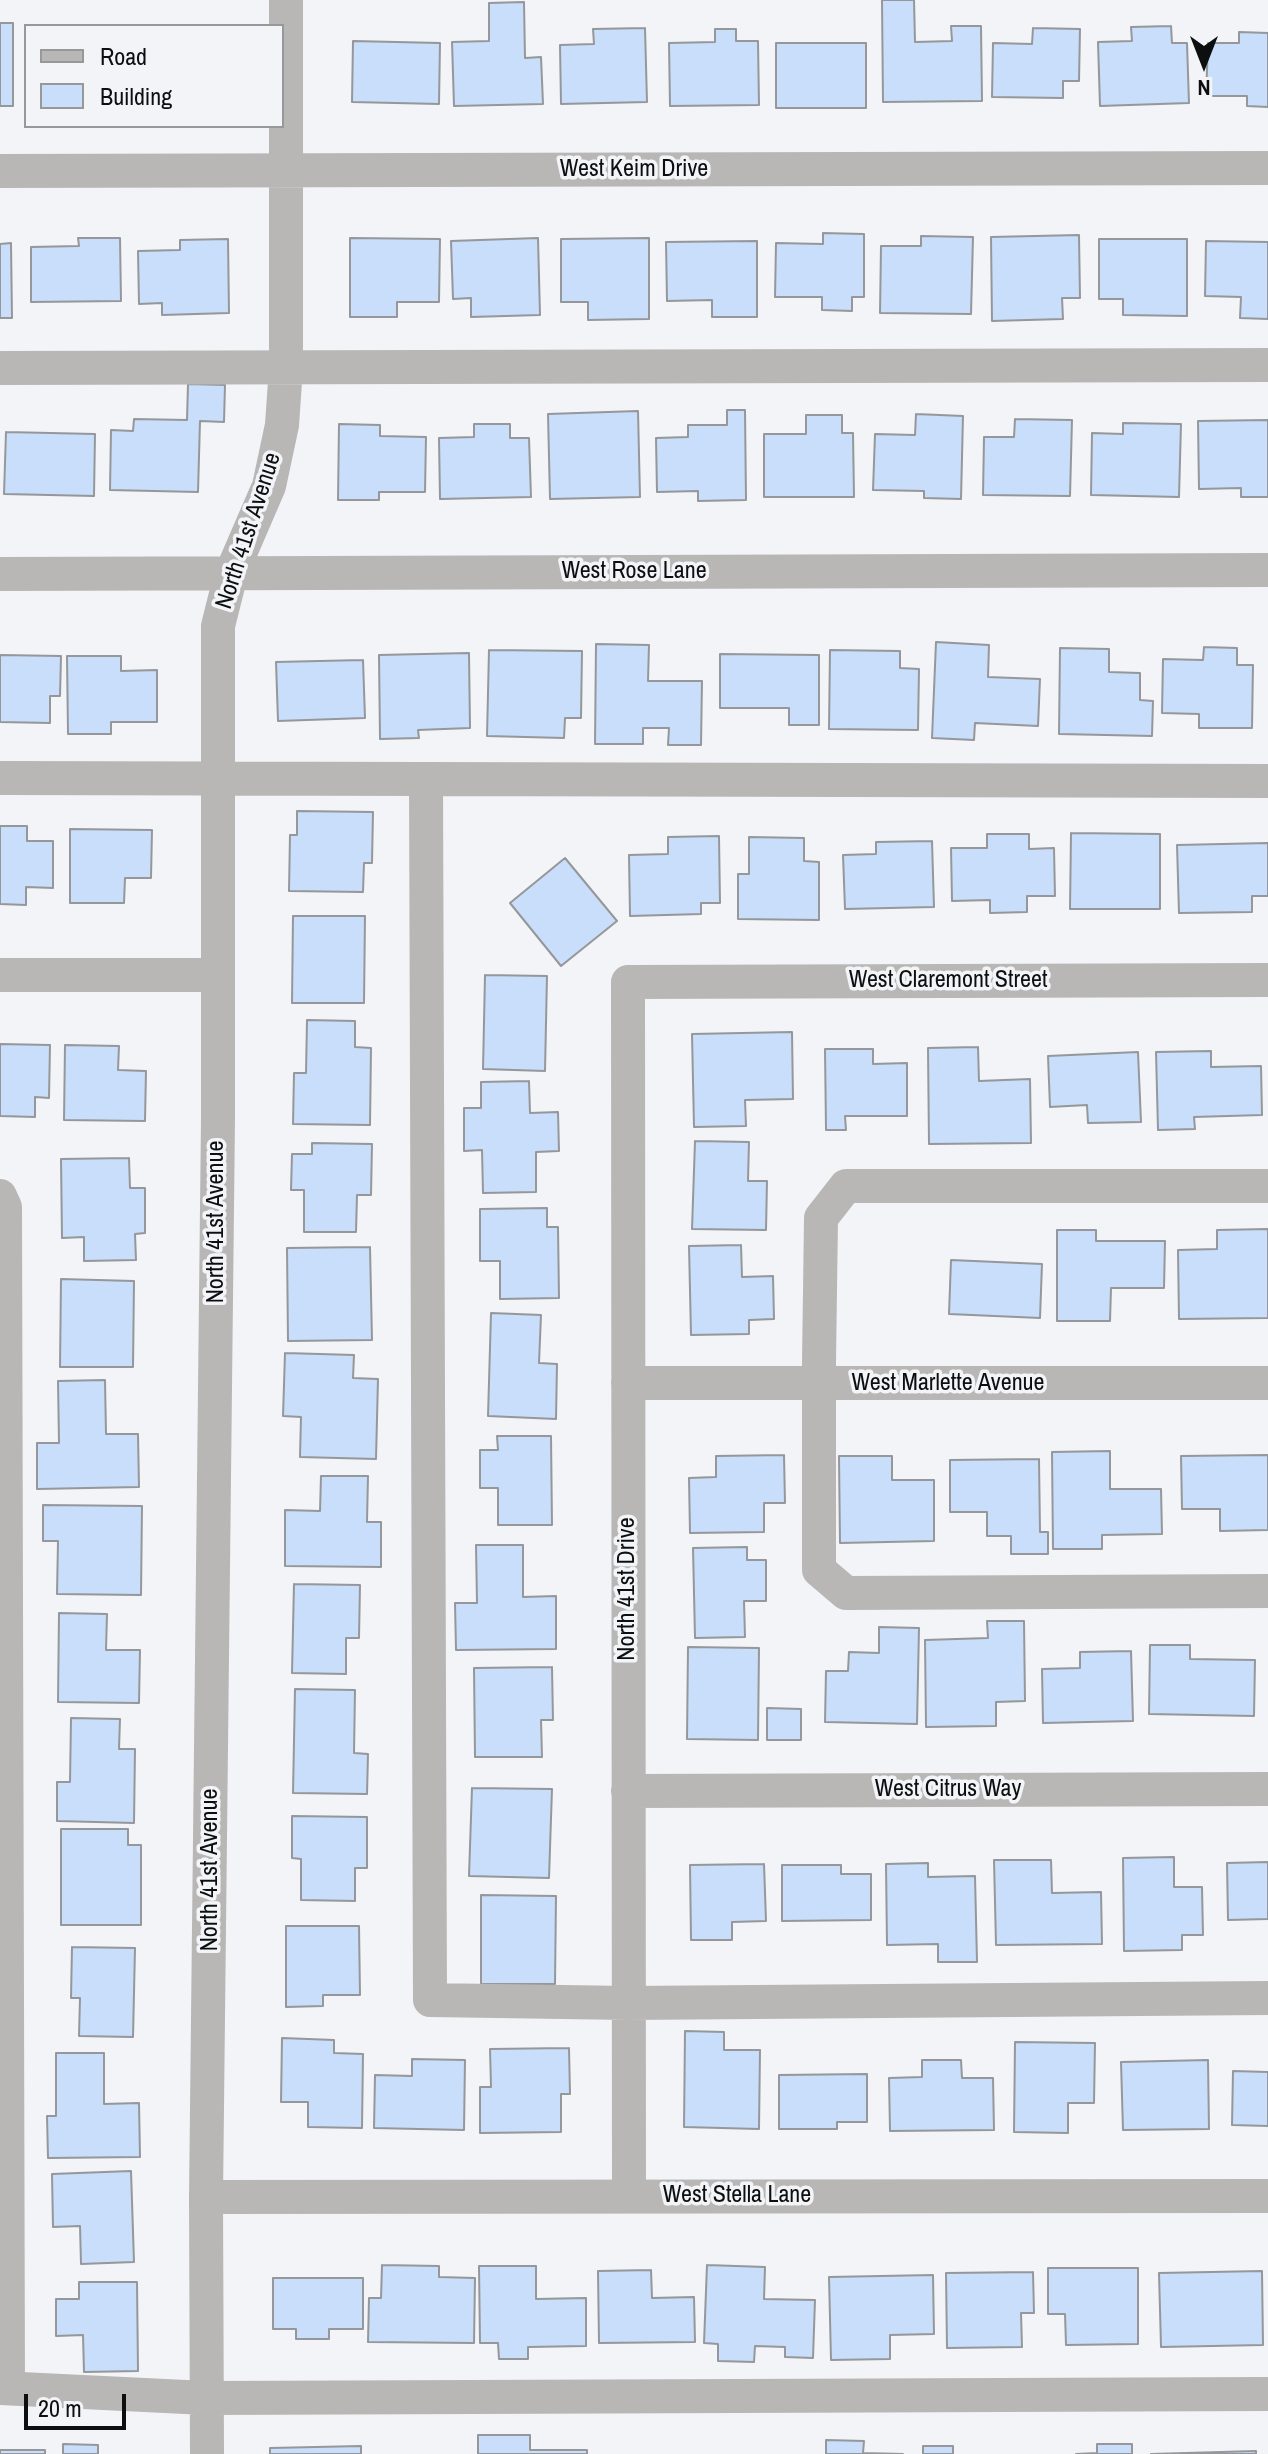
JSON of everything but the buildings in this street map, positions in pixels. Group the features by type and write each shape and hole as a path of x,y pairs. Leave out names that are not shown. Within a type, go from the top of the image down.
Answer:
{"street":[{"name":"North 41st Avenue","path":"207,2454 206,2197 218,626 231,574 269,486 282,425 286,367 286,0"},
{"name":"West Keim Drive","path":"0,171 1268,168"},
{"path":"0,368 1268,365"},
{"name":"West Rose Lane","path":"0,574 1268,570"},
{"path":"0,778 1268,781"},
{"path":"426,779 430,2000 628,2003 1268,1998"},
{"path":"0,975 217,975"},
{"name":"West Claremont Street","path":"628,982 1268,980"},
{"name":"North 41st Drive","path":"628,982 629,2196"},
{"path":"1268,1186 846,1186 821,1218 819,1384 819,1570 846,1593 1268,1591"},
{"path":"0,1196 5,1207 4,2388 206,2398 1268,2394"},
{"name":"West Marlette Avenue","path":"628,1383 1268,1383"},
{"name":"West Citrus Way","path":"628,1791 1268,1789"},
{"name":"West Stella Lane","path":"206,2197 1268,2196"}]}
